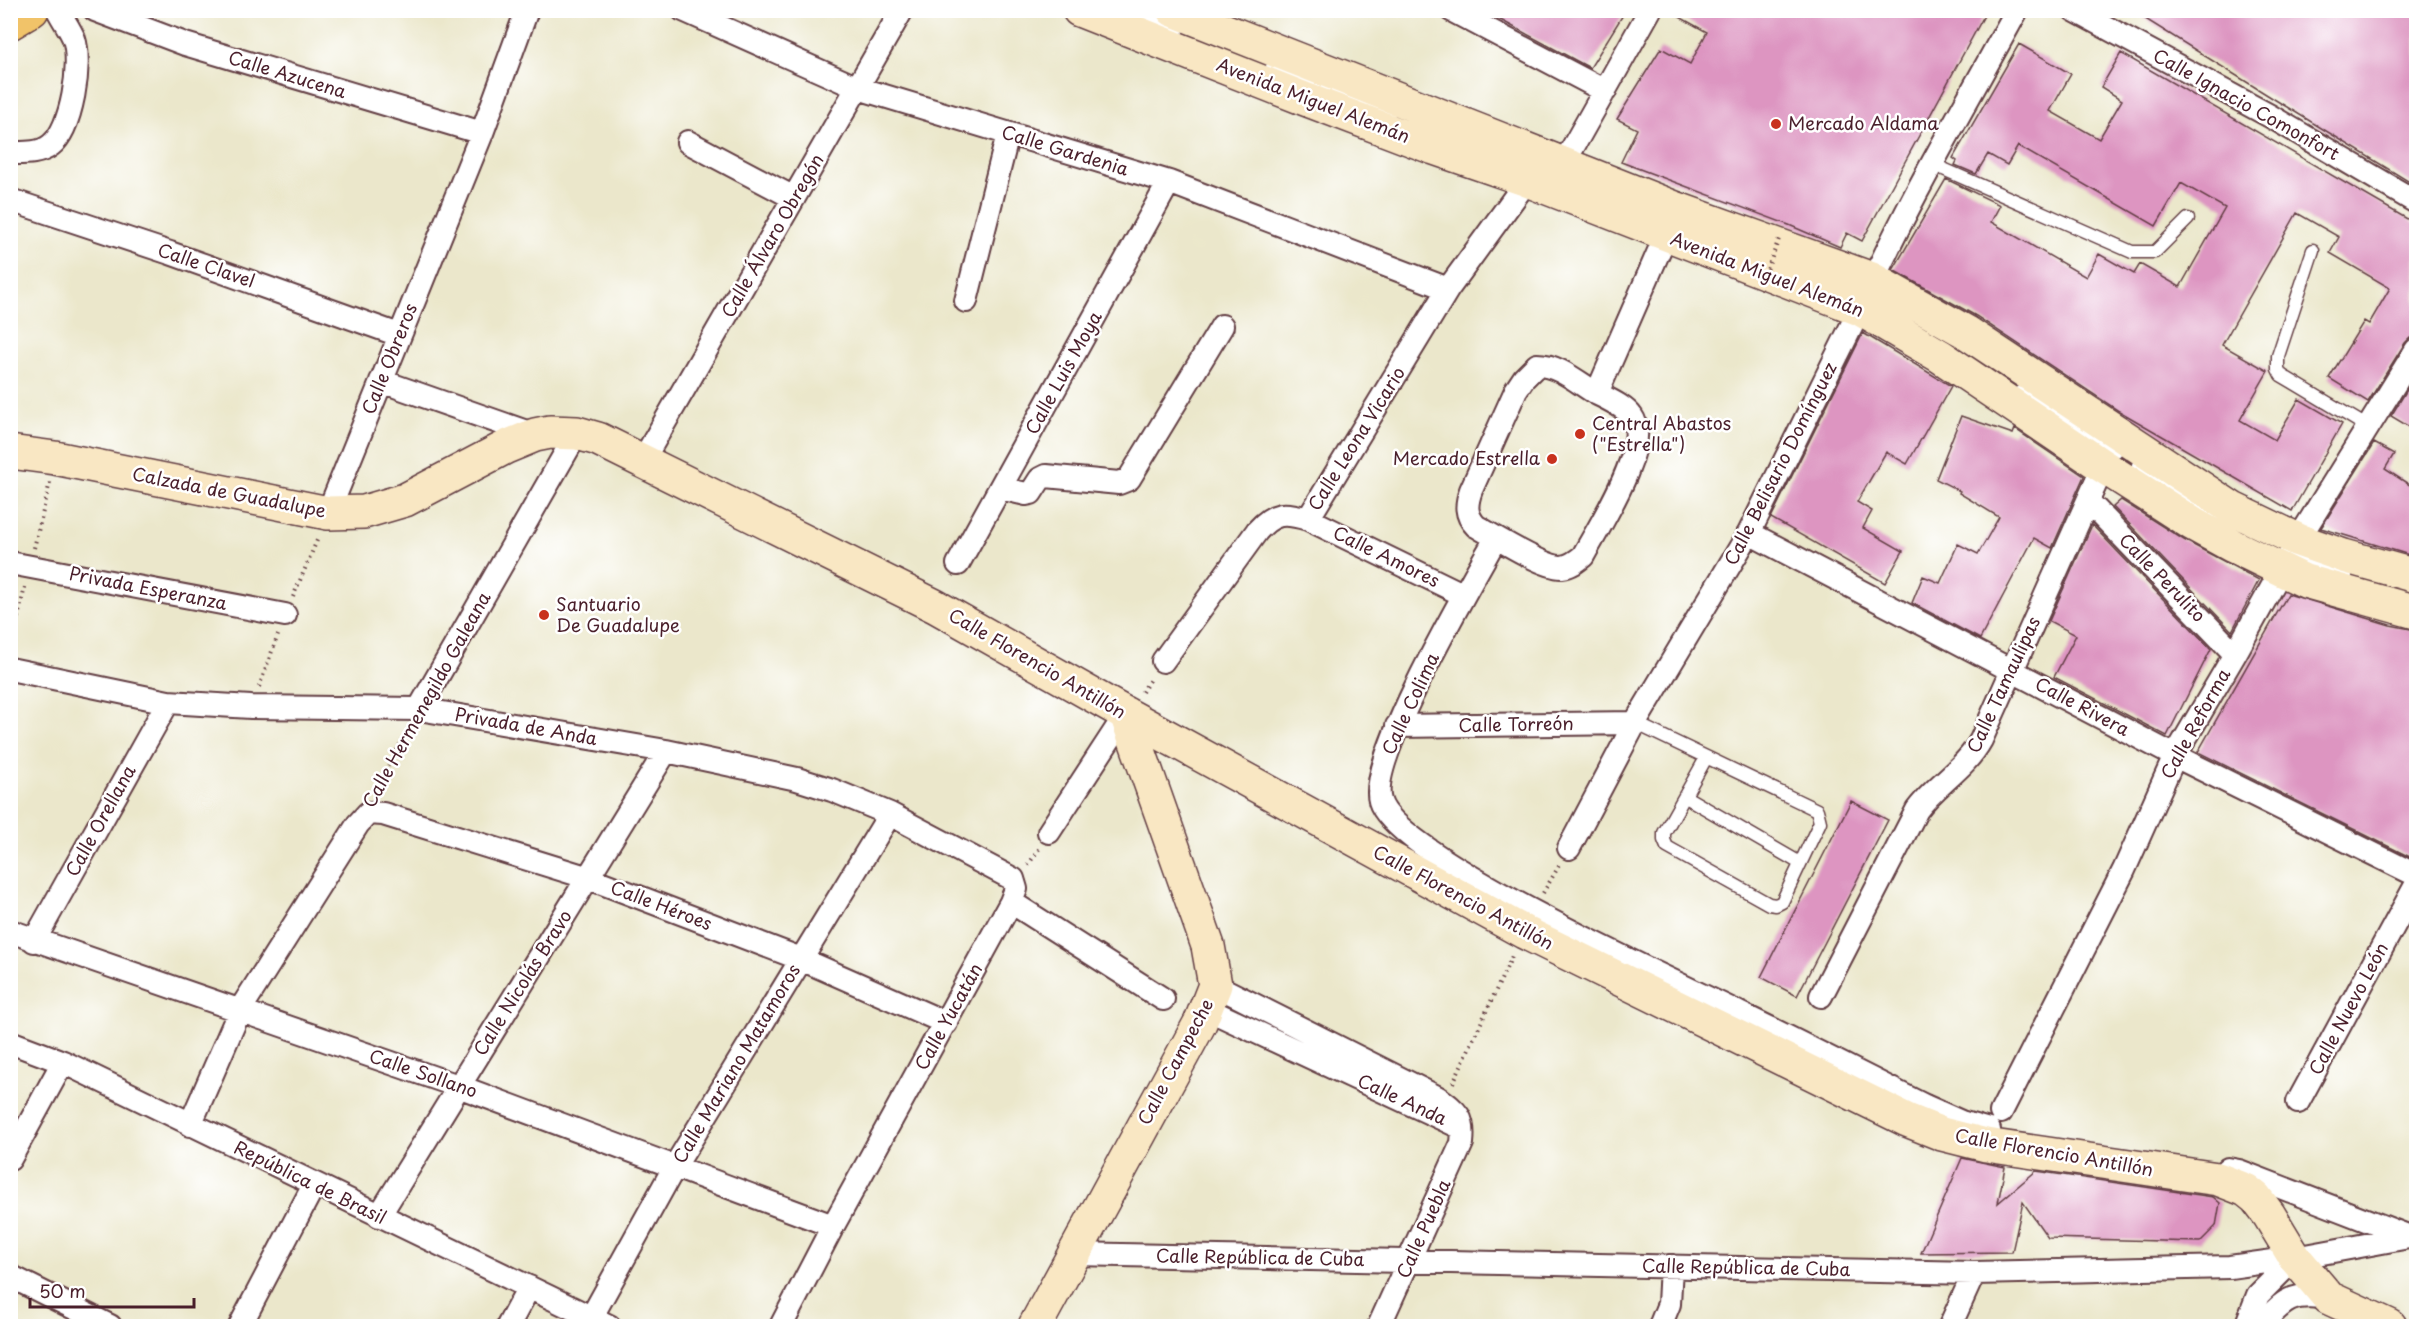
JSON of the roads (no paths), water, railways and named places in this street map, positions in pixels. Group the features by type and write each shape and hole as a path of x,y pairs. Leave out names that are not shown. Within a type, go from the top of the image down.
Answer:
{"main road":[{"path":"10,23 32,10"}],"street":[{"path":"10,153 37,152 50,146 63,131 71,105 76,57 74,39 58,10"},
{"name":"Calle Azucena","path":"95,10 184,44 482,133"},
{"name":"Calle Obreros","path":"328,513 482,133 527,10"},
{"name":"Calle Gardenia","path":"683,10 858,88 1169,182 1448,289"},
{"name":"Calle Álvaro Obregón","path":"643,460 902,10"},
{"name":"Avenida Miguel Alemán","path":"1079,10 1434,148 1540,167 1666,235 1866,295 1966,332 2233,509 2326,588 2416,612"},
{"path":"1451,10 1605,91"},
{"name":"Calle Leona Vicario","path":"1163,661 1267,520 1276,515 1292,514 1308,519 1448,289 1540,167 1605,91 1650,10"},
{"name":"Calle Belisario Domínguez","path":"1569,848 1635,723 1749,532 1932,164 2017,10"},
{"name":"Calle Ignacio Comonfort","path":"2074,10 2270,116 2416,202"},
{"name":"Avenida Miguel Alemán","path":"1179,21 1540,167 1676,208 1866,295 1940,356 2103,467 2193,524 2285,553 2344,556 2416,576"},
{"path":"966,301 1008,134"},
{"path":"688,142 794,198"},
{"name":"Calle Luis Moya","path":"958,564 1169,182"},
{"name":"Calle Clavel","path":"10,200 170,253 399,335"},
{"path":"1597,393 1666,235"},
{"path":"1000,488 1031,493 1040,479 1046,476 1119,483 1129,479 1222,326"},
{"name":"Calle Reforma","path":"2001,1112 2124,870 2175,756 2235,654 2285,553 2416,350"},
{"path":"1537,365 1554,367 1597,393 1632,417 1637,427 1637,441 1632,463 1584,556 1571,565 1561,567 1547,564 1496,538 1469,519 1466,506 1507,410 1524,378 1537,365"},
{"path":"381,381 535,435"},
{"name":"Calzada de Guadalupe","path":"10,452 55,458 328,513 364,512 405,500 506,447 535,435 550,432 577,433 598,439 643,460"},
{"name":"Calle Hermenegildo Galeana","path":"419,709 577,433"},
{"name":"Calle Florencio Antillón","path":"643,460 935,606 1126,714 1907,1120 1942,1134 1997,1147 2218,1179 2233,1184 2246,1191 2263,1207 2295,1258 2329,1298"},
{"name":"Calle Tamaulipas","path":"1821,996 1917,810 1926,798 1972,756 2103,467"},
{"name":"Calle Perulito","path":"2088,501 2235,654"},
{"name":"Calle Amores","path":"1308,519 1464,595"},
{"name":"Calle Rivera","path":"1749,532 2175,756 2416,875"},
{"name":"Calle Colima","path":"1496,538 1397,726 1381,768 1378,786 1380,802 1389,819 1528,922"},
{"name":"Privada Esperanza","path":"10,563 285,615"},
{"name":"Privada de Anda","path":"10,669 168,702 251,707 419,709 666,751 796,779 832,790 890,814 1007,874 1014,893"},
{"name":"Calle Orellana","path":"34,941 168,702"},
{"path":"1049,832 1126,714"},
{"name":"Calle Campeche","path":"1035,1326 1211,997 1208,946 1126,714"},
{"name":"Calle Torreón","path":"1397,726 1635,723"},
{"name":"Calle Nicolás Bravo","path":"380,1216 666,751"},
{"name":"Calle Hermenegildo Galeana","path":"190,1125 240,1010 358,824 368,813"},
{"name":"Calle Héroes","path":"368,813 383,814 589,878 801,959 946,1023"},
{"name":"Calle Mariano Matamoros","path":"600,1322 675,1166 890,814"},
{"name":"Calle Nuevo León","path":"2298,1102 2416,885"},
{"path":"1014,893 1163,999"},
{"name":"Calle Yucatán","path":"781,1326 1014,893"},
{"name":"Calle Florencio Antillón","path":"1528,922 1961,1122 1995,1132 2141,1153 2239,1171 2413,1237"},
{"name":"Calle Sollano","path":"10,931 458,1086 833,1227"},
{"name":"Calle Anda","path":"1211,997 1444,1102 1455,1110 1464,1129"},
{"name":"Calle Anda","path":"1211,997 1464,1129"},
{"name":"República de Brasil","path":"10,1042 63,1062 600,1322"},
{"path":"10,1159 63,1062"},
{"name":"Calle Puebla","path":"1378,1326 1450,1172 1462,1143 1464,1129"},
{"path":"240,1326 314,1185"},
{"name":"Calle República de Cuba","path":"1073,1254 1974,1273 2230,1268 2413,1237"},
{"path":"2246,1326 2258,1295 2295,1258"},
{"path":"1660,1326 1669,1304 1671,1266"},
{"path":"1950,1326 1974,1273"},
{"path":"10,1276 110,1326"},
{"path":"508,1326 529,1287"},
{"path":"2261,1326 2276,1308 2289,1299 2312,1295 2329,1298 2390,1326"}],"lane":[{"path":"1132,10 1179,21"},
{"path":"1260,62 1400,118"},
{"path":"1932,164 2132,252 2155,252 2188,219"},
{"path":"1600,195 1765,258"},
{"path":"2313,250 2278,356 2278,369 2281,375 2368,427"},
{"path":"1935,338 1955,351"},
{"path":"2014,388 2114,449 2232,529"},
{"path":"2285,553 2363,581"},
{"path":"1635,723 1817,810 1820,822 1782,902 1776,905 1768,904 1667,847 1664,832 1686,797 1706,758"},
{"path":"1686,797 1800,863"}],"place":[{"name":"Mercado Aldama","path":"1776,124"},
{"name":"Central Abastos (\"Estrella\")","path":"1580,434"},
{"name":"Mercado Estrella","path":"1552,459"},
{"name":"Santuario De Guadalupe","path":"544,615"}]}
